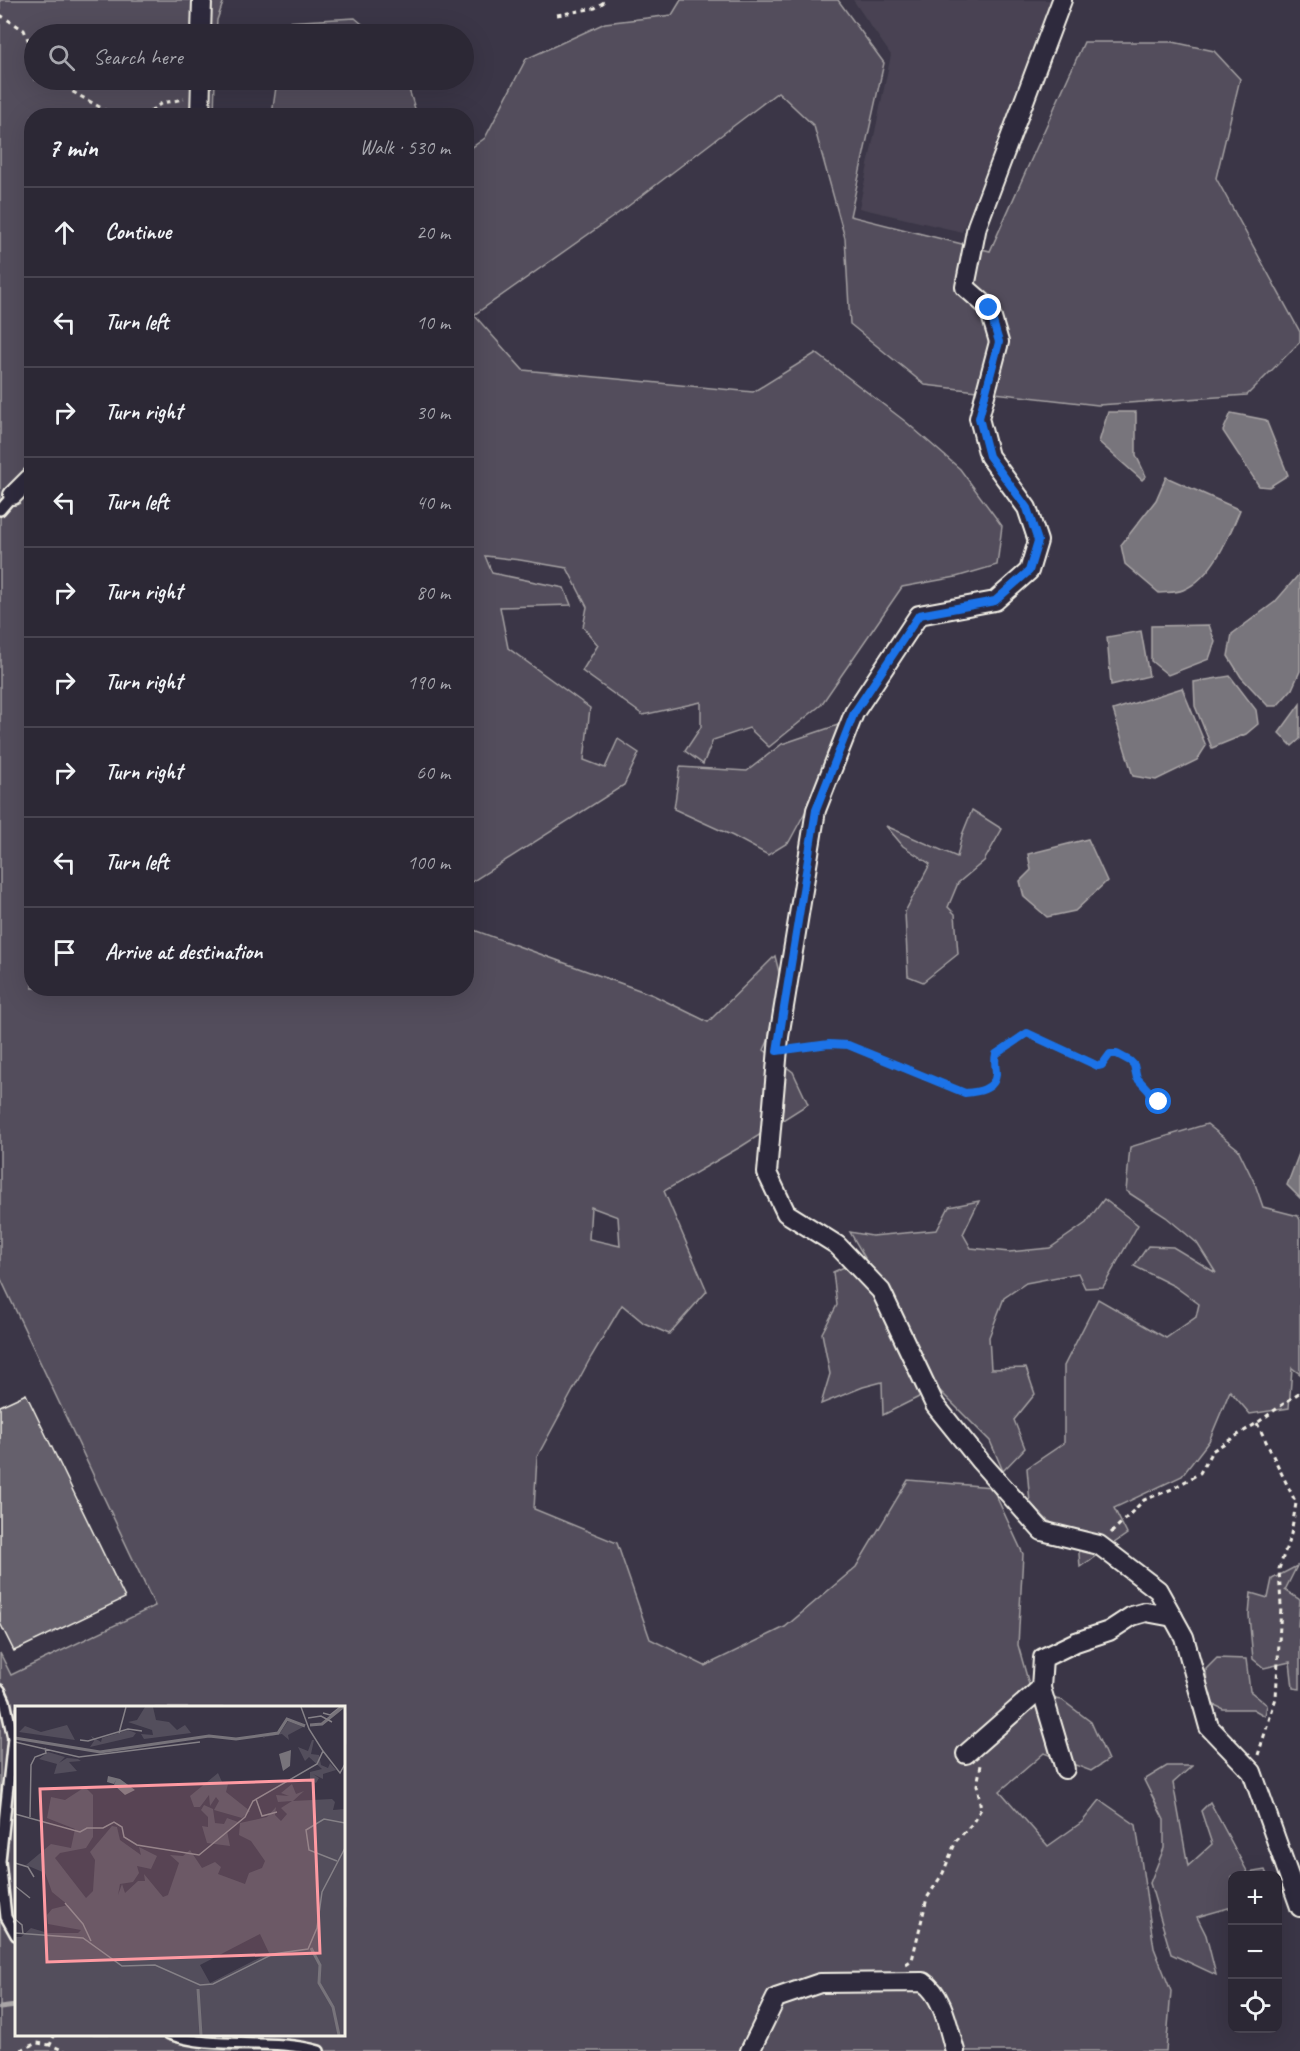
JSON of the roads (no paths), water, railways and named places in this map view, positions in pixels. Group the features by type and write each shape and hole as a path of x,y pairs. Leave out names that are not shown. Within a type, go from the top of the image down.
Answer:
{"street":[{"path":"201,24 202,0"},
{"path":"1062,0 977,226 965,287 989,308 999,342 979,418 989,456 1027,508 1038,541 1029,571 995,601 919,615 854,713 816,810 777,1051 767,1173 786,1213 837,1245 881,1292 935,1405 980,1461 1042,1531 1099,1545 1158,1590 1184,1637 1209,1726 1252,1772 1300,1907"},
{"path":"200,90 200,108"},
{"path":"13,495 24,484"},
{"path":"1065,1769 1041,1689 1043,1658 1076,1641 1109,1631 1132,1616 1146,1612 1173,1617"},
{"path":"966,1754 1041,1689"},
{"path":"750,2051 776,1998 820,1983 923,1982 933,1989 941,2004 955,2051"}],"lane":[{"path":"0,510 13,495"},
{"path":"0,1690 5,1701 13,1738 0,1861 6,1917 15,1933"},
{"path":"175,2036 194,2042 291,2046 319,2051"}],"waterway":[{"path":"0,2008 15,2006"}]}
